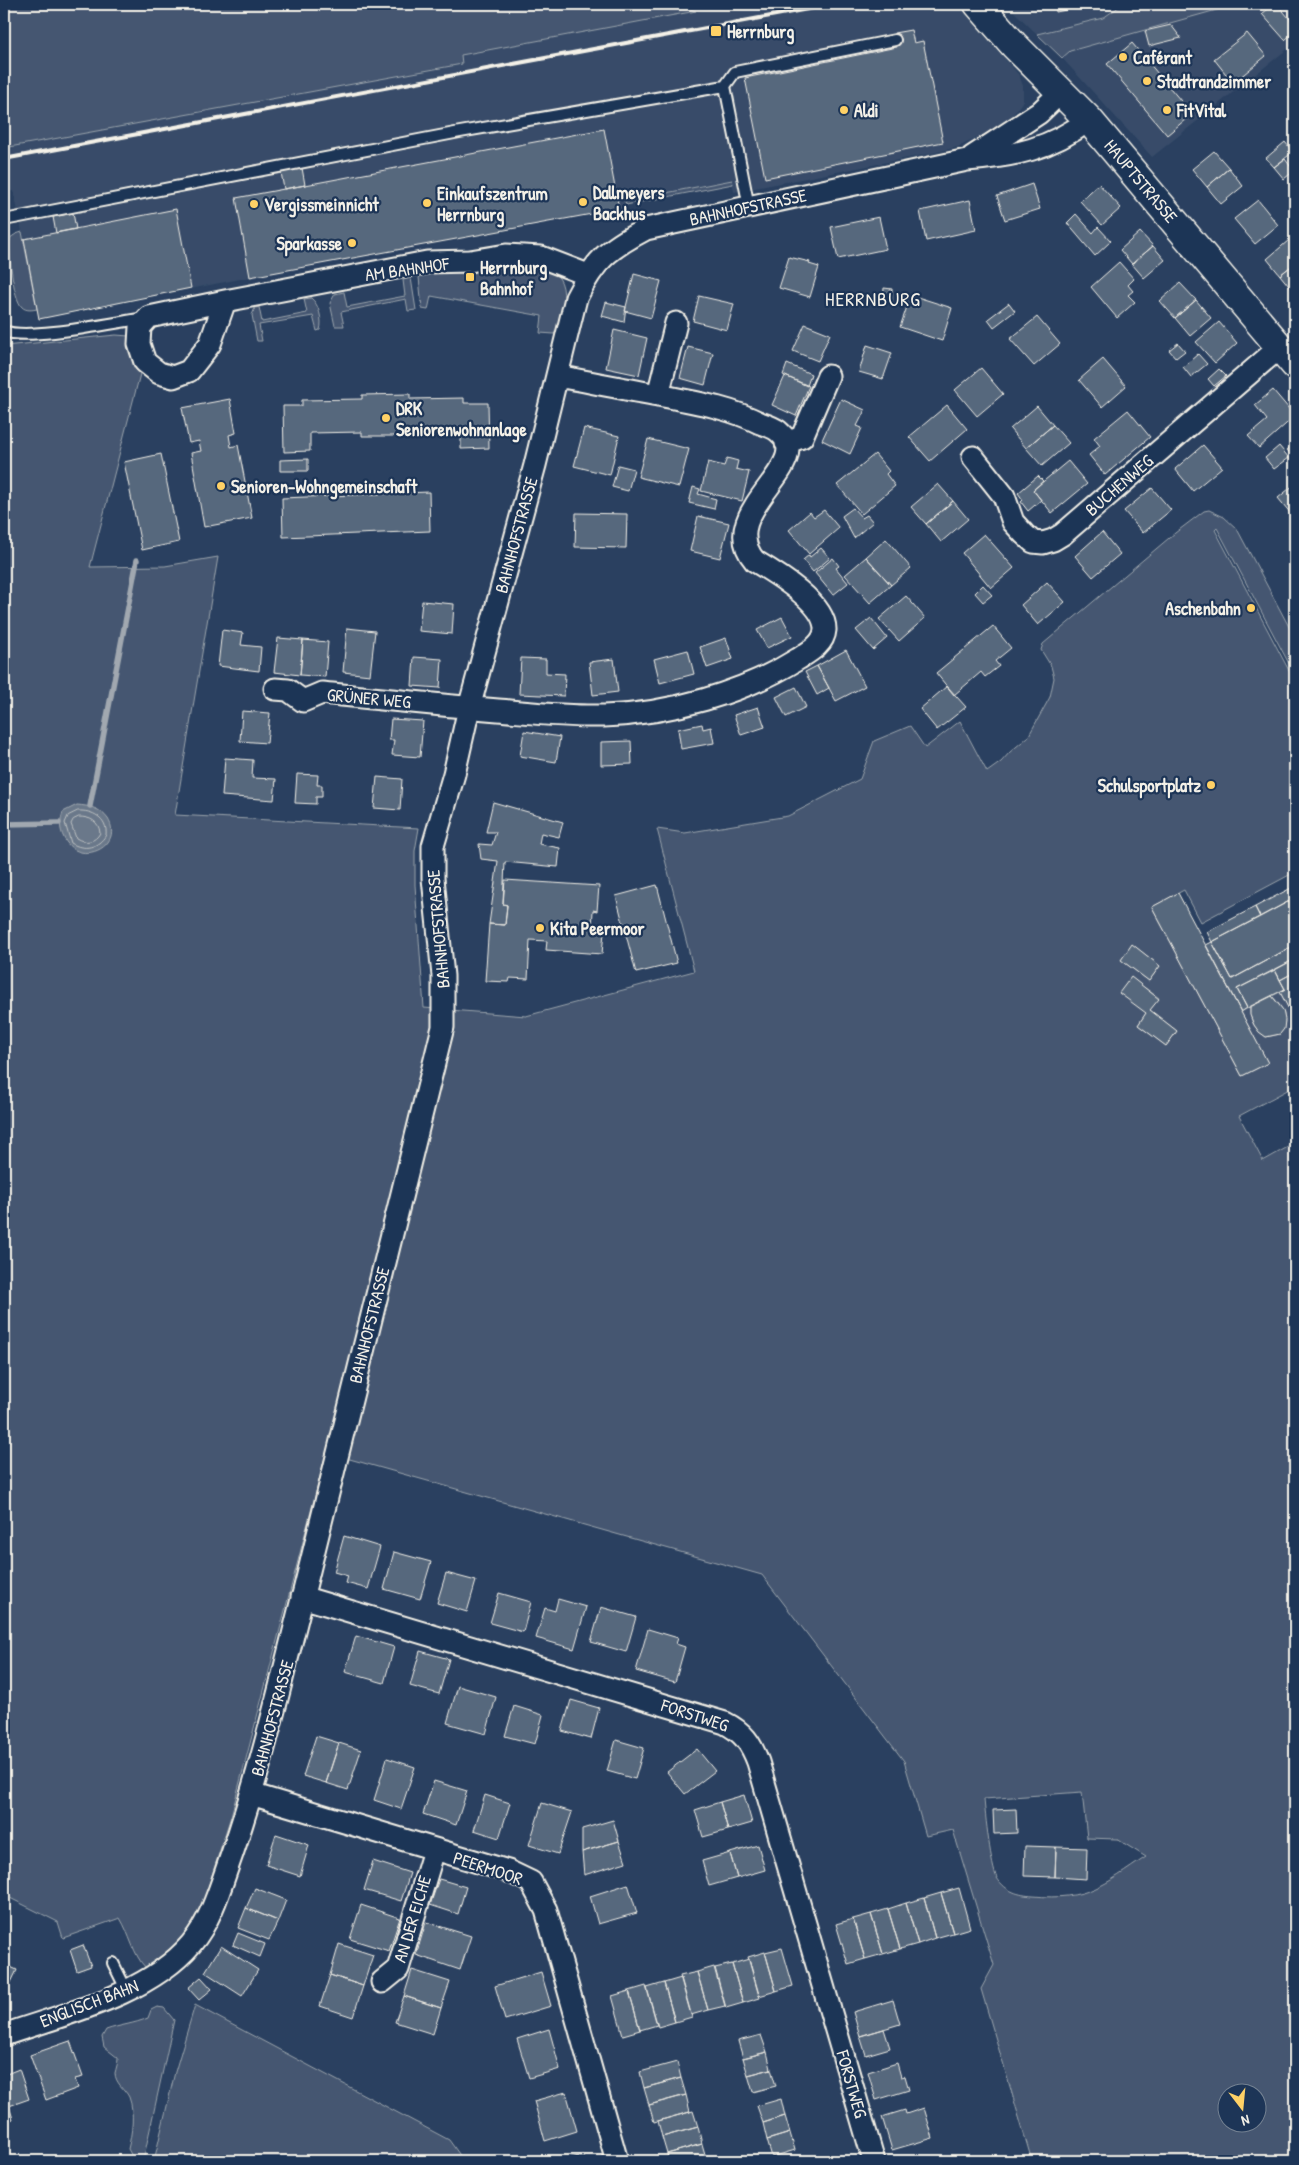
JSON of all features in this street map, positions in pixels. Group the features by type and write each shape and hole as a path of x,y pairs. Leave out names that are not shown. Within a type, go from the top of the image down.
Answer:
{"main road":[{"name":"HAUPTSTRASSE","path":"978,4 1014,45 1089,120 1288,356"}],"street":[{"name":"BAHNHOFSTRASSE","path":"967,160 1039,113 1062,92"},
{"name":"BAHNHOFSTRASSE","path":"171,1963 191,1944 212,1910 251,1794 277,1702 443,1027 443,976 433,878 434,846 576,298 588,275 604,254 622,241 646,229 967,160 1006,156 1046,146 1070,134 1089,120"},
{"name":"AM BAHNHOF","path":"149,317 427,262 470,261 506,255 542,257 588,275"},
{"path":"149,317 140,327 139,344 145,362 159,373 173,377 189,370 210,344 225,301"},
{"path":"658,395 676,323"},
{"name":"BUCHENWEG","path":"973,458 1004,496 1013,522 1024,534 1033,542 1043,543 1053,540 1288,356"},
{"path":"469,708 569,716 641,713 701,700 745,685 782,669 818,645 823,639 825,630 824,620 813,604 754,561 747,552 744,541 744,525 784,465 787,454 786,443 778,431 746,416 704,403 557,376"},
{"path":"786,443 802,437 828,376"},
{"name":"GRÜNER WEG","path":"275,689 288,690 302,701 322,693 469,708"},
{"name":"FORSTWEG","path":"302,1597 725,1723 738,1729 746,1738 758,1762 874,2161"},
{"name":"PEERMOOR","path":"251,1794 508,1871 531,1882 546,1910 617,2161"},
{"name":"AN DER EICHE","path":"382,1982 398,1969 434,1850"},
{"name":"ENGLISCH BAHN","path":"4,2035 127,1992 158,1974 171,1963"}],"lane":[{"path":"4,220 460,132 725,86 735,72 896,40"},
{"path":"725,86 749,207"},
{"path":"4,331 13,335 39,334 149,317"},
{"path":"112,1963 127,1992"}],"shaded area":[{"path":"4,4 676,4 696,11 461,55 462,64 4,148"},
{"path":"734,4 957,4 1019,75 1023,86 1023,101 1012,116 990,132 958,147 934,153 734,192 732,180 625,201 626,205 619,209 250,277 39,319 14,191 4,192 4,148 462,64 460,55"},
{"path":"1006,4 1125,4 1103,18 1037,34"},
{"path":"1123,4 1238,4 1070,51 1062,58 1037,34 1103,18"},
{"path":"1238,4 1295,4 1295,43 1152,157 1062,58 1070,51"},
{"path":"732,180 733,184 626,205 625,201"},
{"path":"22,232 37,309 29,310 22,307 16,295 12,274 10,238"},
{"path":"508,262 541,267 557,275 562,283 564,294 562,319 557,332 554,334 540,333 542,316 431,296 428,310 422,309 419,277 473,266"},
{"path":"411,278 416,310 408,311 406,299 341,312 344,326 335,326 330,303 335,294 344,292 347,307 405,296 403,280"},
{"path":"311,298 320,313 320,330 317,331 313,316 259,325 262,341 257,341 252,315 255,308 259,307 262,322 307,313 304,299"},
{"path":"116,335 129,336 131,353 140,374 90,567 165,566 218,557 175,815 419,828 415,851 415,885 424,1008 526,1016 694,971 657,829 685,833 788,816 860,779 874,741 910,726 925,748 960,721 987,772 1028,737 1050,697 1054,678 1051,666 1041,650 1043,644 1175,533 1204,511 1209,510 1224,517 1237,529 1295,638 1295,675 1217,528 1215,530 1295,682 1295,872 1201,922 1184,890 1152,907 1242,1076 1268,1063 1241,1012 1250,1007 1254,1024 1266,1037 1280,1034 1285,1024 1284,1014 1272,996 1280,992 1295,1021 1295,1086 1239,1116 1263,1161 1295,1143 1295,2161 1032,2161 981,1989 994,1965 953,1830 926,1836 904,1761 762,1575 346,1458 327,1450 231,1816 203,1903 185,1935 166,1954 146,1968 138,1957 120,1918 63,1938 58,1922 4,1895 4,346","holes":["1133,945 1160,966 1149,981 1121,960","1131,978 1159,998 1150,1010 1177,1031 1166,1046 1138,1025 1146,1013","1082,1792 1087,1838 1117,1839 1146,1857 1106,1883 1094,1889 1068,1896 1028,1896 1018,1894 1004,1887 995,1872 984,1799"]},
{"path":"195,2005 449,2140 464,2161 154,2161 175,2072"},
{"path":"157,2007 164,2008 174,2020 143,2161 134,2160 128,2149 132,2123 131,2103 115,2077 118,2058 104,2047 102,2037 106,2030 148,2018 151,2010"}],"water":[{"path":"77,805 94,808 102,812 108,819 112,829 110,838 98,850 89,853 79,852 71,847 64,838 60,825 63,812"}],"building":[{"path":"1055,4 1096,4 1056,12"},
{"path":"1274,4 1277,4 1295,25 1295,31 1285,40 1262,14"},
{"path":"1171,25 1181,38 1149,46 1145,31"},
{"name":"Aldi","path":"911,30 914,43 923,41 943,142 765,178 745,78 897,47 894,33"},
{"path":"1247,33 1266,56 1233,83 1214,59"},
{"path":"1132,43 1192,114 1167,135 1107,64"},
{"name":"Einkaufszentrum Herrnburg","path":"604,129 619,209 250,277 236,198"},
{"path":"1285,142 1293,152 1274,167 1266,158"},
{"path":"1214,151 1229,168 1207,187 1192,169"},
{"path":"1285,159 1294,171 1284,179 1274,167"},
{"path":"302,168 305,185 284,189 281,172"},
{"path":"1229,168 1243,186 1221,204 1207,187"},
{"path":"1032,184 1040,209 1005,220 997,196"},
{"path":"1099,184 1121,208 1102,225 1080,201"},
{"path":"970,200 976,230 926,241 920,211"},
{"path":"1258,200 1278,225 1255,244 1234,219"},
{"path":"176,209 191,288 39,319 24,239"},
{"path":"73,213 76,229 56,233 53,217"},
{"path":"1076,214 1093,233 1098,227 1111,241 1095,256 1067,223"},
{"path":"879,217 886,249 838,259 831,227"},
{"path":"1140,232 1153,246 1132,264 1120,250"},
{"path":"1289,240 1295,248 1295,263 1280,275 1267,259"},
{"path":"1153,246 1165,260 1144,278 1132,264"},
{"path":"789,257 810,262 809,264 819,267 810,297 779,288"},
{"path":"1119,262 1134,279 1128,285 1133,291 1128,295 1135,302 1117,318 1091,287"},
{"path":"1295,263 1295,290 1293,291 1280,275"},
{"path":"634,274 661,281 651,318 625,311"},
{"path":"1180,283 1196,300 1175,318 1160,301"},
{"path":"884,288 892,289 892,303 883,302"},
{"path":"911,295 952,308 942,341 900,327"},
{"path":"699,296 734,304 727,330 693,321"},
{"path":"1196,300 1211,318 1190,336 1175,318"},
{"path":"606,302 626,307 624,322 602,316"},
{"path":"1009,303 1015,311 994,327 988,319"},
{"path":"1037,317 1060,344 1034,366 1010,339"},
{"path":"1219,322 1237,343 1215,363 1196,342"},
{"path":"805,324 830,334 818,361 793,351"},
{"path":"614,330 647,338 639,375 606,368"},
{"path":"1178,343 1185,351 1176,358 1169,350"},
{"path":"867,345 892,353 883,379 859,372"},
{"path":"688,347 713,353 705,385 680,378"},
{"path":"1198,354 1207,364 1191,377 1183,367"},
{"path":"1103,359 1126,386 1102,407 1079,380"},
{"path":"787,364 811,374 807,386 783,375"},
{"path":"981,368 1003,394 977,416 955,390"},
{"path":"1219,369 1226,376 1214,386 1208,379"},
{"path":"785,376 809,386 796,416 772,405"},
{"path":"1273,390 1295,416 1259,448 1248,436 1267,420 1255,405"},
{"name":"DRK Seniorenwohnanlage","path":"410,394 410,399 464,398 464,403 488,403 489,448 461,449 461,431 411,432 411,436 362,436 362,432 310,433 310,451 284,452 283,406 302,406 302,400 362,399 362,395"},
{"name":"Senioren-Wohngemeinschaft","path":"230,399 236,433 229,435 231,447 238,445 252,518 204,527 191,453 201,451 199,441 189,443 182,408"},
{"path":"841,399 865,410 857,426 862,428 850,454 822,440"},
{"path":"947,405 967,429 930,461 909,437"},
{"path":"1037,406 1053,425 1026,448 1010,429"},
{"path":"1128,410 1150,437 1105,475 1089,455 1100,446 1094,438"},
{"path":"1053,425 1069,443 1042,466 1026,448"},
{"path":"584,428 619,436 610,475 574,466"},
{"path":"648,439 689,449 679,487 638,477"},
{"path":"1295,443 1295,459 1287,450"},
{"path":"1203,445 1222,467 1193,491 1175,469"},
{"path":"1279,446 1289,458 1274,469 1265,458"},
{"path":"161,454 179,542 142,550 124,462"},
{"path":"875,454 889,471 886,474 895,486 862,514 837,485"},
{"path":"727,458 738,461 736,469 749,472 742,501 701,491 708,462 724,466"},
{"path":"308,459 308,471 280,471 280,460"},
{"path":"1068,461 1087,484 1052,513 1033,490"},
{"path":"618,465 634,469 628,491 612,487"},
{"path":"1038,476 1043,481 1033,490 1041,500 1028,511 1021,502 1023,500 1018,493"},
{"path":"938,484 953,501 926,524 911,507"},
{"path":"1295,484 1295,512 1292,515 1278,498"},
{"path":"693,487 700,489 698,494 716,499 714,509 689,503"},
{"path":"1152,488 1171,510 1143,533 1124,511"},
{"path":"429,492 430,531 283,537 282,498"},
{"path":"953,501 968,519 941,542 926,524"},
{"path":"853,508 862,518 867,515 873,522 854,538 842,516"},
{"path":"824,510 839,528 809,554 789,530 810,512 814,517"},
{"path":"576,513 627,514 626,548 575,547"},
{"path":"698,516 729,523 720,558 690,551"},
{"path":"1102,532 1120,554 1093,577 1075,556"},
{"path":"984,534 1014,568 991,588 962,553"},
{"path":"886,539 911,568 891,585 866,557"},
{"path":"821,548 830,558 813,572 803,560"},
{"path":"866,557 891,585 870,603 845,575"},
{"path":"833,558 839,566 836,568 848,583 833,595 815,573"},
{"path":"1047,582 1065,602 1038,625 1021,605"},
{"path":"983,585 992,595 983,602 975,593"},
{"path":"906,596 925,618 899,641 879,619"},
{"path":"422,601 454,604 452,634 419,631"},
{"path":"782,617 792,636 767,648 757,630"},
{"path":"871,618 887,638 873,650 856,630"},
{"path":"993,626 1011,648 995,661 999,666 985,677 981,672 954,695 936,673"},
{"path":"347,628 375,631 370,675 343,672"},
{"path":"222,630 243,633 241,645 261,647 259,671 218,666"},
{"path":"278,638 303,640 300,675 274,672"},
{"path":"726,638 733,659 707,668 700,647"},
{"path":"303,640 328,642 325,677 300,675"},
{"path":"688,650 694,674 660,683 654,659"},
{"path":"846,650 865,686 836,701 817,666"},
{"path":"414,657 442,659 440,688 412,686"},
{"path":"521,658 546,659 546,673 565,674 564,696 519,694"},
{"path":"614,659 618,692 593,695 589,662"},
{"path":"817,666 829,688 817,695 805,672"},
{"path":"947,686 966,707 937,730 920,709"},
{"path":"796,687 806,707 786,717 776,697"},
{"path":"758,707 765,727 741,735 734,715"},
{"path":"242,711 270,713 267,743 240,741"},
{"path":"391,719 423,721 420,757 392,755 394,740 389,740"},
{"path":"702,724 703,729 711,727 714,743 681,749 678,729"},
{"path":"524,731 560,737 556,762 520,756"},
{"path":"631,741 632,764 601,765 601,742"},
{"path":"225,758 253,760 252,778 276,779 274,800 222,796"},
{"path":"297,774 318,775 317,785 322,785 322,797 316,797 316,804 295,803"},
{"path":"377,777 402,779 400,810 374,808"},
{"path":"493,802 563,822 559,837 541,833 539,844 560,848 558,867 505,862 503,904 507,905 505,925 489,924 498,861 481,859 479,844 492,845 496,832 486,832"},
{"name":"Kita Peermoor","path":"505,880 599,886 597,911 593,910 592,931 604,932 602,954 546,950 547,941 530,940 528,979 510,978 509,982 485,981 489,924 505,925 507,905 503,904"},
{"path":"657,885 677,963 636,973 616,896"},
{"path":"1295,886 1295,898 1260,917 1255,907"},
{"path":"1178,893 1268,1063 1242,1076 1152,907"},
{"path":"1295,898 1295,945 1232,979 1212,942"},
{"path":"1255,907 1260,917 1212,942 1207,932"},
{"path":"1212,942 1232,979 1295,945 1295,959 1237,989 1247,1008 1241,1012 1206,945"},
{"path":"1132,944 1160,966 1149,981 1121,960"},
{"path":"1295,959 1295,972 1280,980 1275,970"},
{"path":"1275,970 1285,989 1247,1008 1237,989"},
{"path":"1295,972 1295,1021 1280,992 1285,989 1280,980"},
{"path":"1131,977 1159,999 1150,1010 1177,1031 1166,1046 1138,1025 1146,1013 1119,993"},
{"path":"1272,996 1283,1010 1284,1029 1280,1034 1266,1037 1254,1025 1250,1015 1250,1007"},
{"path":"344,1536 380,1547 368,1589 346,1583 348,1576 334,1572"},
{"path":"394,1552 431,1562 420,1599 384,1589"},
{"path":"446,1573 476,1581 467,1612 437,1603"},
{"path":"499,1593 531,1602 523,1632 490,1623"},
{"path":"558,1599 586,1607 574,1649 536,1638 545,1608 555,1611"},
{"path":"601,1607 636,1617 626,1652 591,1642"},
{"path":"648,1629 678,1638 676,1644 685,1647 675,1682 636,1671"},
{"path":"356,1636 394,1647 384,1683 345,1672"},
{"path":"420,1651 449,1659 439,1694 410,1686"},
{"path":"458,1686 496,1697 486,1734 447,1723"},
{"path":"571,1700 599,1708 591,1739 562,1731"},
{"path":"514,1706 543,1715 535,1744 505,1736"},
{"path":"316,1736 339,1743 326,1783 303,1776"},
{"path":"616,1740 644,1748 635,1779 607,1771"},
{"path":"339,1743 361,1750 348,1790 326,1783"},
{"path":"697,1749 715,1771 685,1794 667,1772"},
{"path":"387,1758 415,1767 401,1809 374,1800"},
{"path":"434,1781 467,1791 456,1825 423,1814"},
{"path":"485,1795 510,1803 499,1838 474,1830"},
{"path":"744,1795 752,1823 728,1830 720,1802"},
{"path":"720,1802 728,1830 703,1837 695,1810"},
{"path":"542,1803 572,1812 558,1854 529,1845"},
{"path":"1016,1809 1017,1833 994,1834 993,1810"},
{"path":"613,1820 619,1841 582,1852 582,1829"},
{"path":"276,1834 309,1845 300,1876 266,1865"},
{"path":"619,1841 626,1862 584,1875 582,1852"},
{"path":"758,1845 765,1870 737,1878 730,1853"},
{"path":"1025,1846 1056,1847 1055,1877 1024,1876"},
{"path":"1056,1847 1087,1848 1086,1879 1055,1877"},
{"path":"730,1853 737,1878 709,1886 702,1861"},
{"path":"373,1861 410,1873 401,1901 364,1890"},
{"path":"439,1879 466,1887 458,1914 430,1905"},
{"path":"628,1884 637,1913 598,1924 590,1896"},
{"path":"255,1888 286,1900 278,1921 246,1908"},
{"path":"959,1888 970,1928 953,1933 941,1893"},
{"path":"941,1893 953,1933 935,1938 924,1898"},
{"path":"924,1898 935,1938 918,1944 906,1903"},
{"path":"906,1903 918,1944 900,1949 888,1909"},
{"path":"361,1905 400,1918 389,1951 350,1939"},
{"path":"246,1908 278,1921 269,1940 238,1928"},
{"path":"888,1909 900,1949 883,1954 871,1914"},
{"path":"871,1914 883,1954 865,1959 853,1919"},
{"path":"853,1919 865,1959 848,1964 836,1924"},
{"path":"426,1922 471,1936 460,1970 416,1955"},
{"path":"238,1933 265,1944 260,1957 233,1945"},
{"path":"339,1944 373,1955 363,1986 330,1975"},
{"path":"83,1945 91,1966 77,1971 70,1950"},
{"path":"221,1946 258,1970 242,1996 205,1972"},
{"path":"782,1948 793,1986 776,1991 765,1952"},
{"path":"765,1952 776,1991 759,1996 748,1957"},
{"path":"749,1959 760,1998 743,2003 732,1964"},
{"path":"4,1964 17,1970 4,1997"},
{"path":"732,1964 743,2003 726,2008 715,1968"},
{"path":"714,1967 725,2006 708,2010 697,1972"},
{"path":"412,1970 450,1982 441,2008 404,1996"},
{"path":"541,1972 551,2006 505,2020 495,1986"},
{"path":"697,1972 708,2010 691,2015 680,1976"},
{"path":"330,1975 363,1986 353,2017 320,2006"},
{"path":"201,1977 212,1989 199,2000 188,1988"},
{"path":"681,1978 692,2017 675,2022 664,1983"},
{"path":"664,1983 675,2022 658,2027 647,1988"},
{"path":"646,1986 657,2025 640,2030 629,1991"},
{"path":"629,1991 640,2030 623,2035 612,1996"},
{"path":"404,1996 441,2008 433,2034 395,2022"},
{"path":"893,2000 900,2024 860,2036 853,2012"},
{"path":"549,2029 560,2069 529,2078 517,2039"},
{"path":"884,2029 890,2048 866,2055 860,2036"},
{"path":"761,2035 767,2052 743,2058 738,2041"},
{"path":"70,2041 83,2077 75,2079 78,2088 46,2100 30,2055"},
{"path":"767,2052 771,2069 748,2075 743,2058"},
{"path":"677,2062 681,2078 644,2088 640,2072"},
{"path":"897,2063 901,2077 905,2076 909,2090 876,2100 868,2072"},
{"path":"19,2069 29,2099 9,2106 13,2119 4,2122 4,2075"},
{"path":"771,2069 776,2086 753,2092 748,2075"},
{"path":"681,2078 686,2095 649,2105 644,2088"},
{"path":"566,2092 577,2131 545,2141 534,2101"},
{"path":"686,2095 690,2112 654,2122 649,2105"},
{"path":"781,2099 785,2116 763,2123 757,2106"},
{"path":"924,2108 933,2138 892,2150 882,2117 905,2110 906,2114"},
{"path":"693,2111 698,2127 662,2137 658,2121"},
{"path":"785,2116 790,2133 767,2140 763,2123"},
{"path":"698,2127 702,2144 667,2154 662,2137"},
{"path":"790,2133 795,2150 772,2157 767,2140"},
{"path":"702,2144 707,2161 669,2161 667,2154"},
{"path":"583,2155 585,2161 559,2161"}],"waterway":[{"path":"90,806 137,560"},
{"path":"4,824 59,823"}],"railway":[{"path":"4,159 835,4"}],"place":[{"name":"Herrnburg","path":"716,31"},
{"name":"Caférant","path":"1123,57"},
{"name":"Stadtrandzimmer","path":"1147,81"},
{"name":"Aldi","path":"844,110"},
{"name":"FitVital","path":"1167,110"},
{"name":"Dallmeyers Backhus","path":"583,202"},
{"name":"Einkaufszentrum Herrnburg","path":"427,203"},
{"name":"Vergissmeinnicht","path":"254,204"},
{"name":"Sparkasse","path":"352,243"},
{"name":"Herrnburg Bahnhof","path":"470,277"},
{"name":"DRK Seniorenwohnanlage","path":"386,418"},
{"name":"Senioren-Wohngemeinschaft","path":"221,486"},
{"name":"Aschenbahn","path":"1251,608"},
{"name":"Schulsportplatz","path":"1211,785"},
{"name":"Kita Peermoor","path":"540,928"}],"district":[{"name":"HERRNBURG","path":"873,298"}]}
